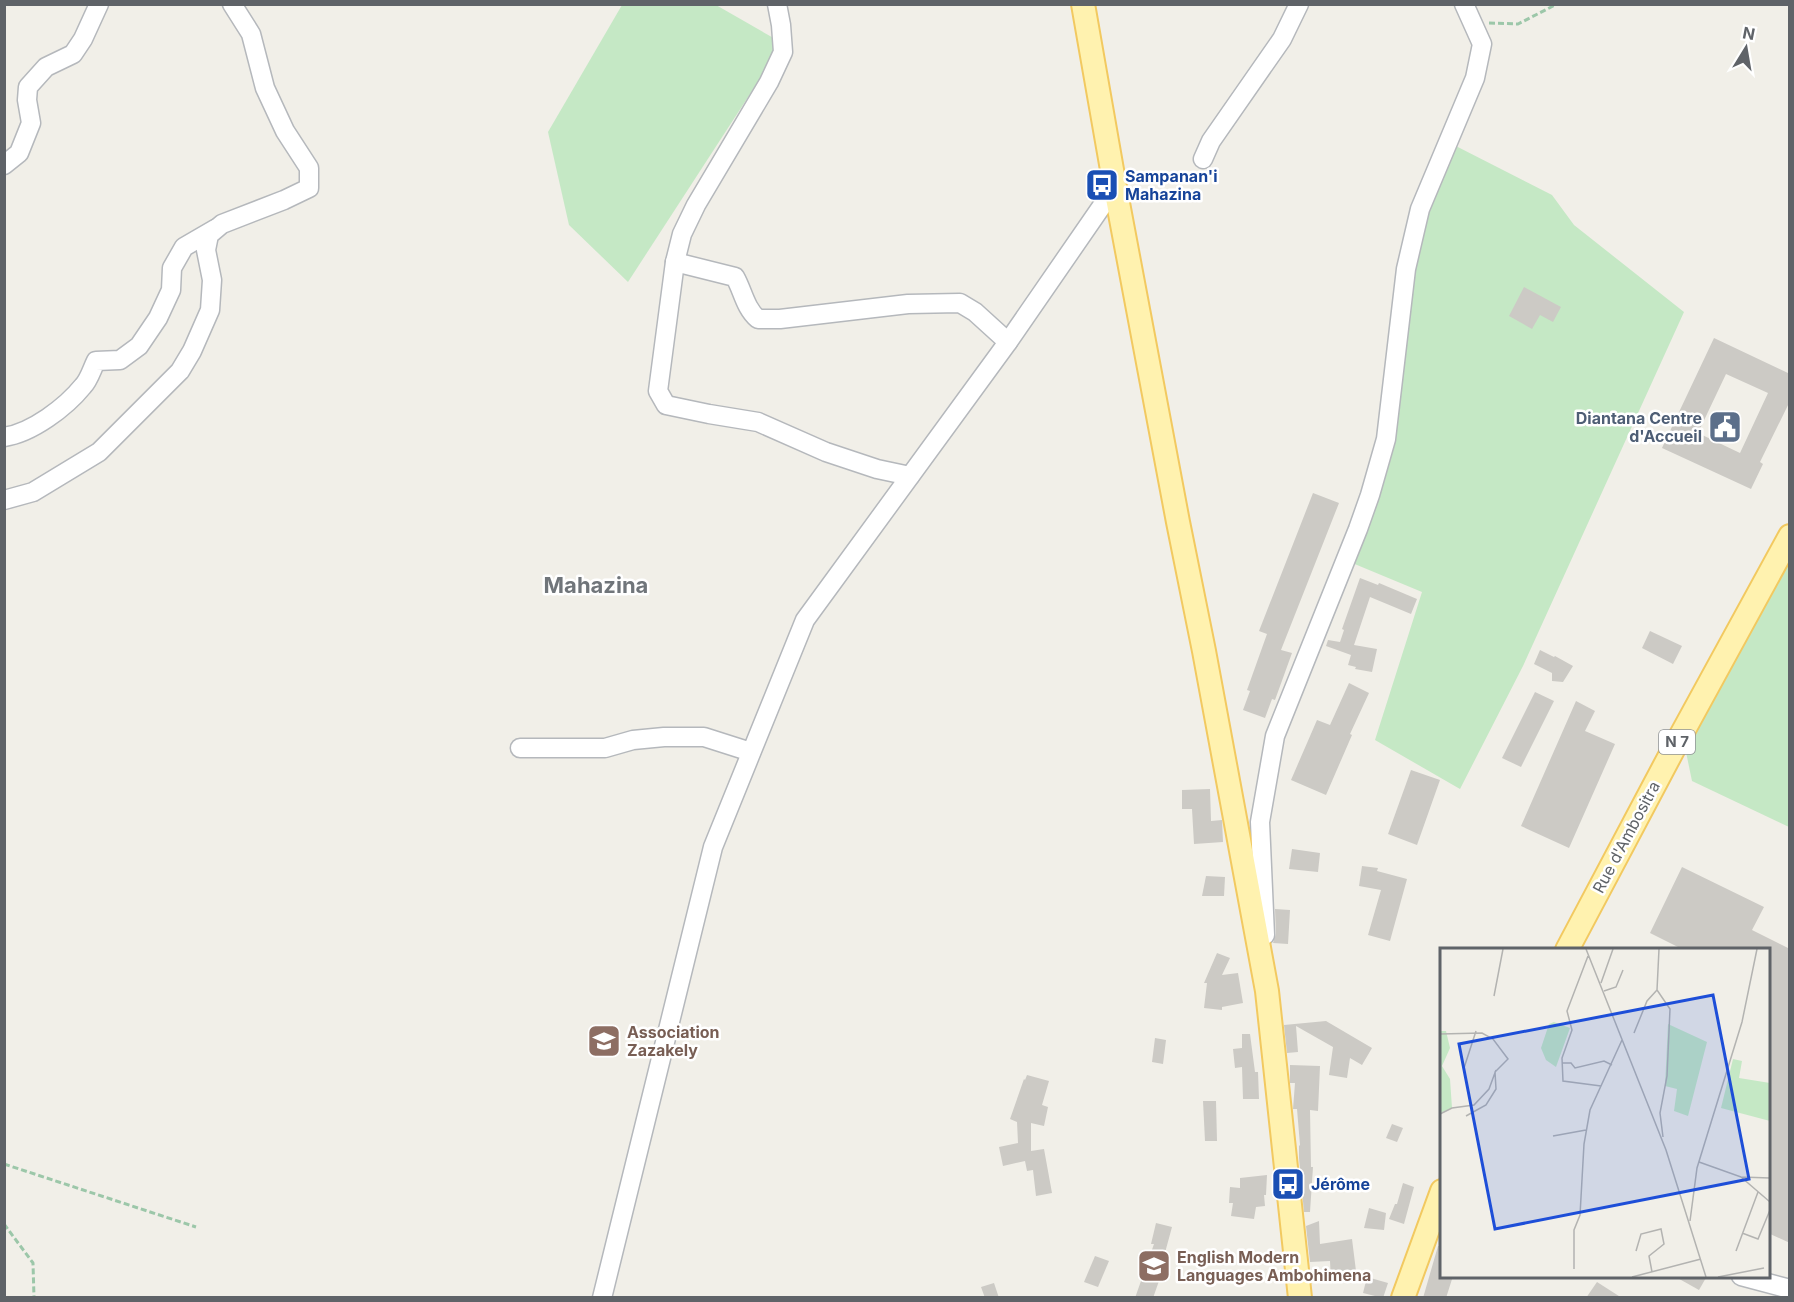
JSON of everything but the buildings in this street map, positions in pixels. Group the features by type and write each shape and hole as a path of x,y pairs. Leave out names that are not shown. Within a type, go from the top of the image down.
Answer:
{"main road":[{"path":"1083,4 1115,187 1267,991 1300,1298"},
{"name":"Rue d'Ambositra","path":"1568,948 1790,536"},
{"path":"1403,1298 1440,1196"}],"street":[{"path":"4,165 19,153 31,123 27,100 28,87 46,67 73,54 83,39 99,4"},
{"path":"4,500 33,492 99,452 141,413 180,371 192,351 210,310 212,280 207,250 209,235 222,224 309,188 309,168 285,131 265,88 251,34 232,4"},
{"path":"777,4 782,25 783,52 769,82 696,205 682,234 675,262 658,390 666,405 758,422 826,452 877,469 910,476"},
{"path":"1203,159 1211,141 1282,39 1299,4"},
{"path":"1267,991 1260,822 1275,736 1358,529 1386,439 1406,269 1420,209 1475,78 1482,44 1464,4"},
{"path":"602,1298 712,847 805,620 1008,342 1115,187"},
{"path":"4,437 16,435 57,412 85,385 96,361 120,360 139,346 158,318 171,290 172,268 184,247 217,228"},
{"path":"675,262 735,277 749,311 758,319 780,319 908,304 960,303 975,312 1008,342"},
{"path":"519,748 605,748 633,740 704,737 751,752"},
{"path":"1742,1278 1757,1298"},
{"path":"1745,1278 1790,1289"}],"path":[{"path":"1473,23 1518,24 1557,4"},
{"path":"4,1164 196,1227"},
{"path":"4,1224 33,1263 34,1298"}],"green space":[{"path":"622,5 716,5 777,40 774,57 628,282 569,225 548,132"},
{"path":"1448,142 1552,195 1574,225 1684,312 1523,666 1460,789 1375,740 1422,592 1345,560 1370,495 1406,269"},
{"path":"1789,556 1789,827 1692,781 1686,752 1727,669"}],"place":[{"name":"Sampanan'i Mahazina","path":"1102,185"},
{"name":"Diantana Centre d'Accueil","path":"1725,427"},
{"name":"Association Zazakely","path":"604,1041"},
{"name":"Jérôme","path":"1288,1184"},
{"name":"English Modern Languages Ambohimena","path":"1154,1266"}],"district":[{"name":"Mahazina","path":"596,585"}]}
